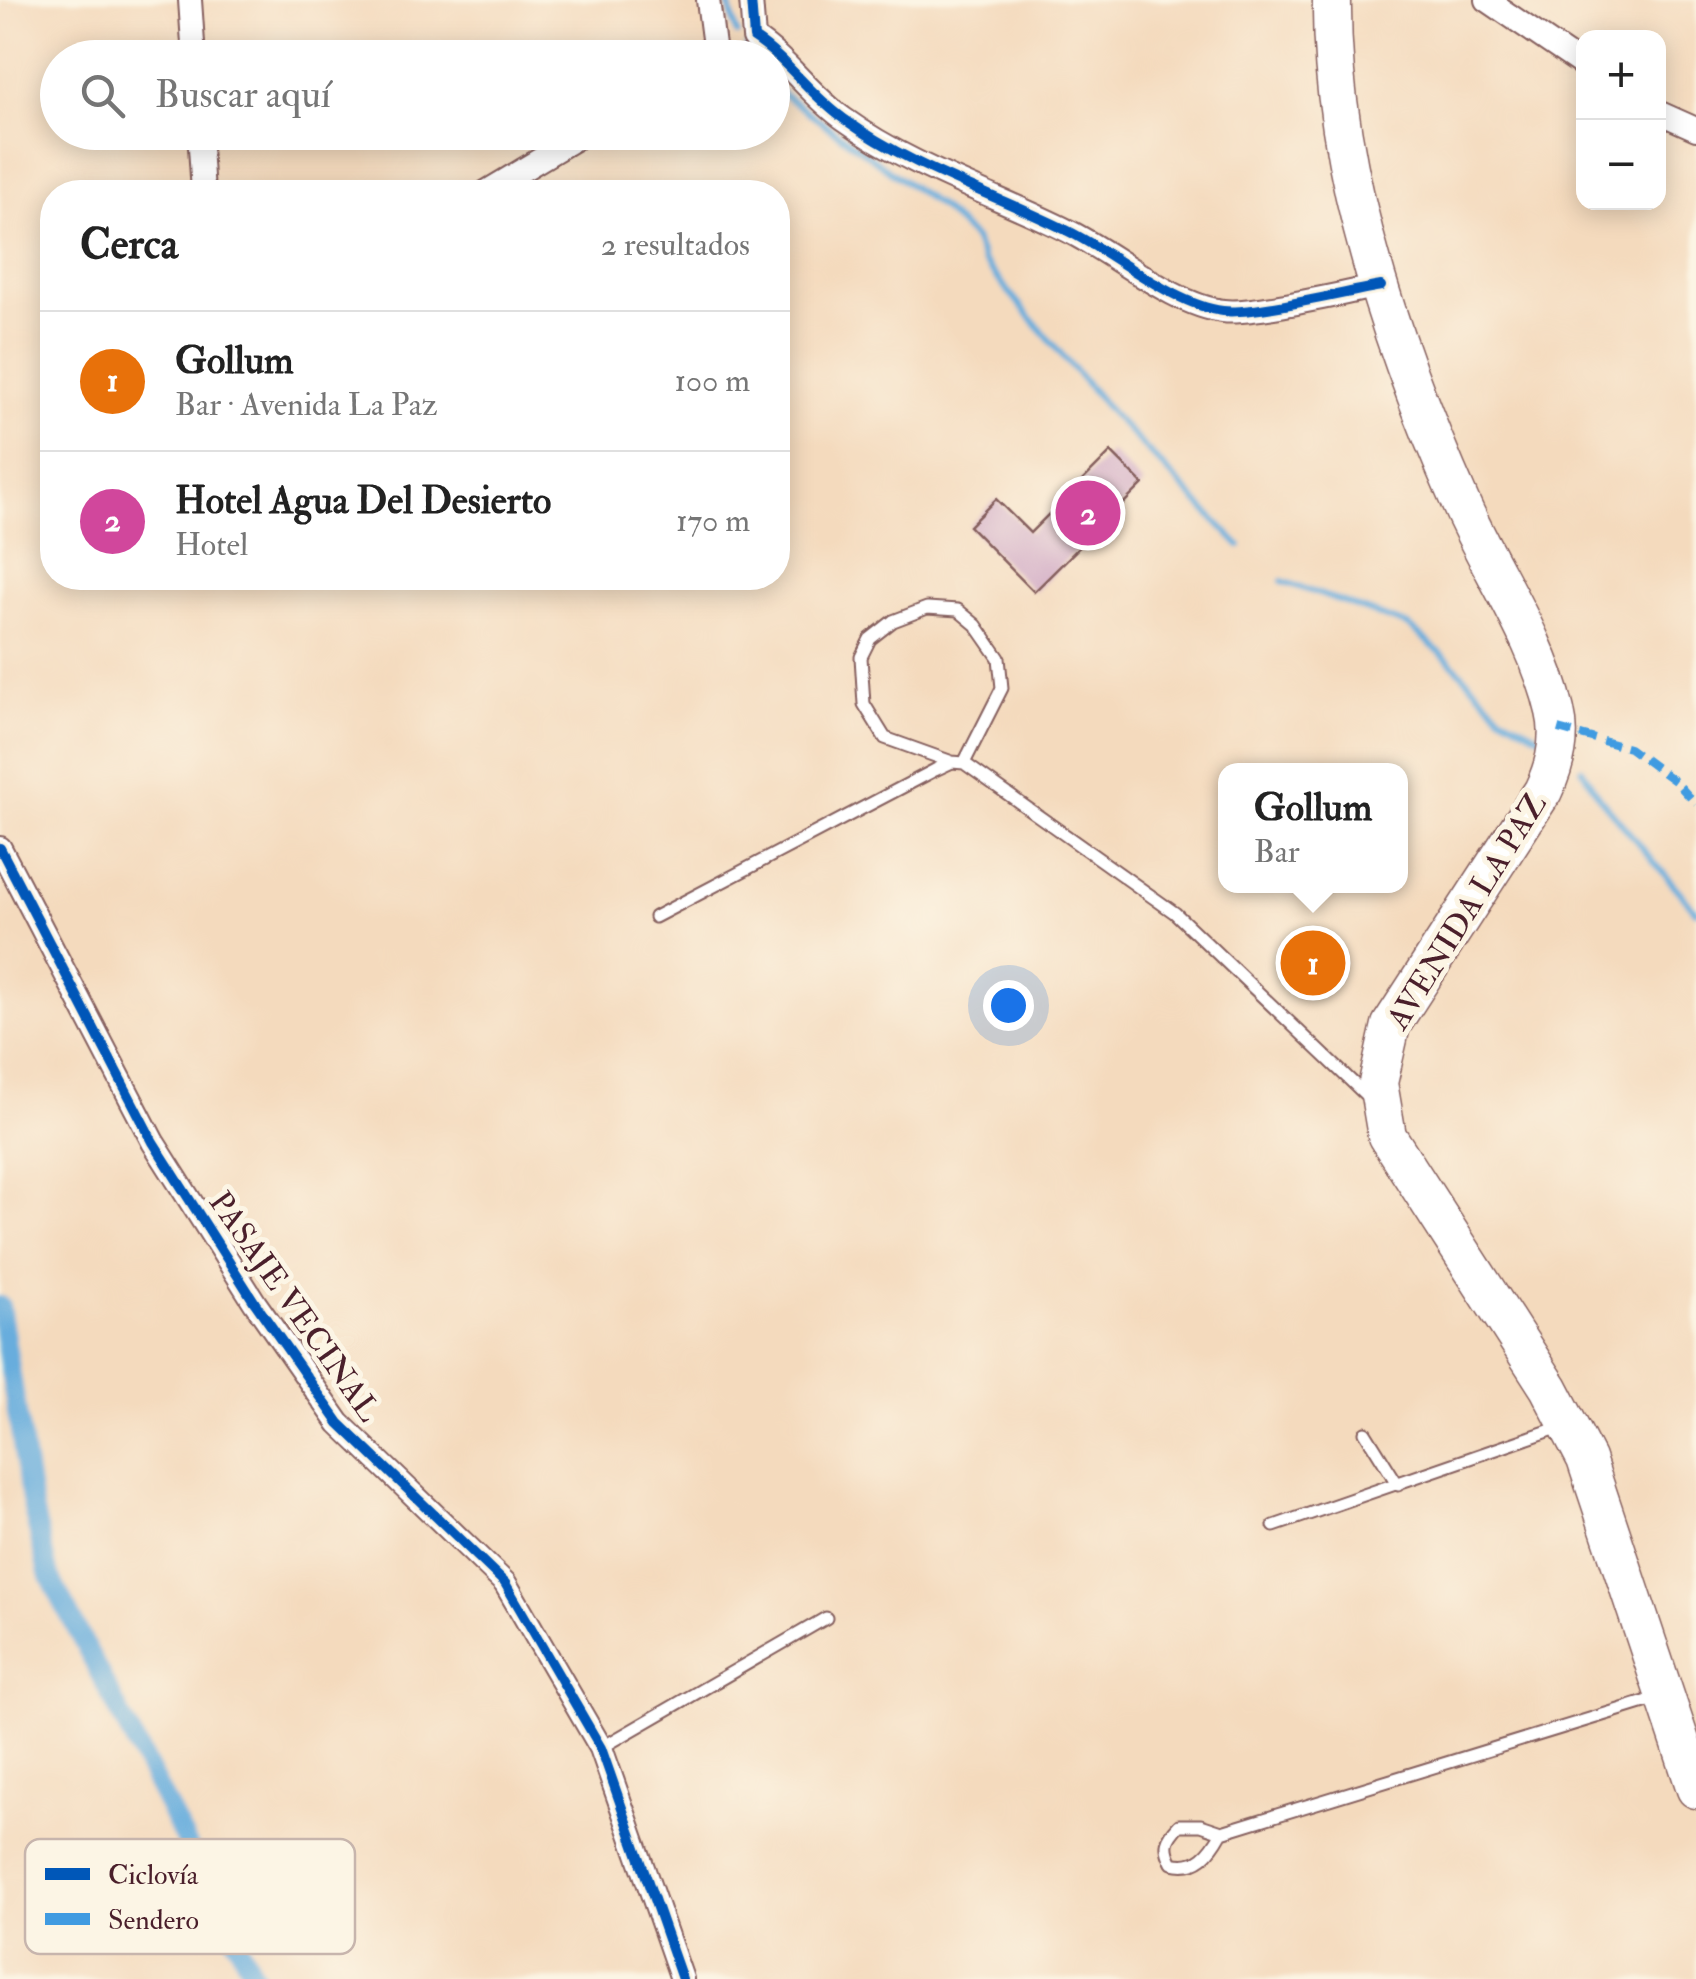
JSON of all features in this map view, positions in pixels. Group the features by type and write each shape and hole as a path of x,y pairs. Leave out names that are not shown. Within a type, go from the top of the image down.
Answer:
{"main road":[{"name":"AVENIDA LA PAZ","path":"1332,0 1342,136 1381,286 1461,503 1530,646 1550,694 1558,728 1554,762 1543,792 1391,1025 1380,1066 1380,1109 1399,1160 1569,1424 1600,1492 1667,1695 1689,1742 1696,1788"}],"street":[{"path":"190,0 193,40"},
{"path":"708,0 711,40"},
{"path":"751,0 754,38"},
{"path":"1486,0 1576,61"},
{"path":"749,40 754,38"},
{"path":"790,71 801,85 894,150 1072,233 1198,306 1227,312 1381,286"},
{"path":"1666,116 1696,129"},
{"path":"200,150 202,180"},
{"path":"506,180 556,150"},
{"name":"PASAJE VECINAL","path":"0,848 153,1142 255,1302 339,1423 505,1583 601,1748 682,1979"}],"lane":[{"path":"655,918 958,763 1002,688 999,658 976,625 958,610 926,608 893,620 870,639 861,657 864,704 885,738 958,763 1175,913 1380,1109"},
{"path":"1274,1526 1569,1424"},
{"path":"1365,1432 1398,1485"},
{"path":"601,1748 826,1618"},
{"path":"1222,1832 1212,1849 1197,1862 1184,1866 1172,1863 1166,1850 1167,1838 1179,1825 1222,1832 1667,1695"}],"building":[{"path":"1111,452 1143,484 1034,592 969,526 996,499 1030,533"}],"waterway":[{"path":"728,0 737,34"},
{"path":"790,99 940,207 974,239 983,261 1110,412 1240,546"},
{"path":"1282,581 1409,626 1452,663 1500,714 1542,737"},
{"path":"1582,769 1599,797 1696,911"},
{"path":"0,1306 31,1500 48,1573 184,1839"},
{"path":"243,1954 256,1979"}],"marked path":[{"path":"1558,729 1629,748 1676,782 1696,804"}],"cycle path":[{"path":"751,0 757,40"},
{"path":"790,69 844,119 897,152 1068,231 1164,289 1204,307 1237,311 1381,286"},
{"path":"0,848 153,1142 255,1303 339,1423 505,1583 601,1748 682,1979"}],"place":[{"name":"Hotel Agua Del Desierto","path":"1088,513"},
{"name":"Gollum","path":"1313,963"}]}
